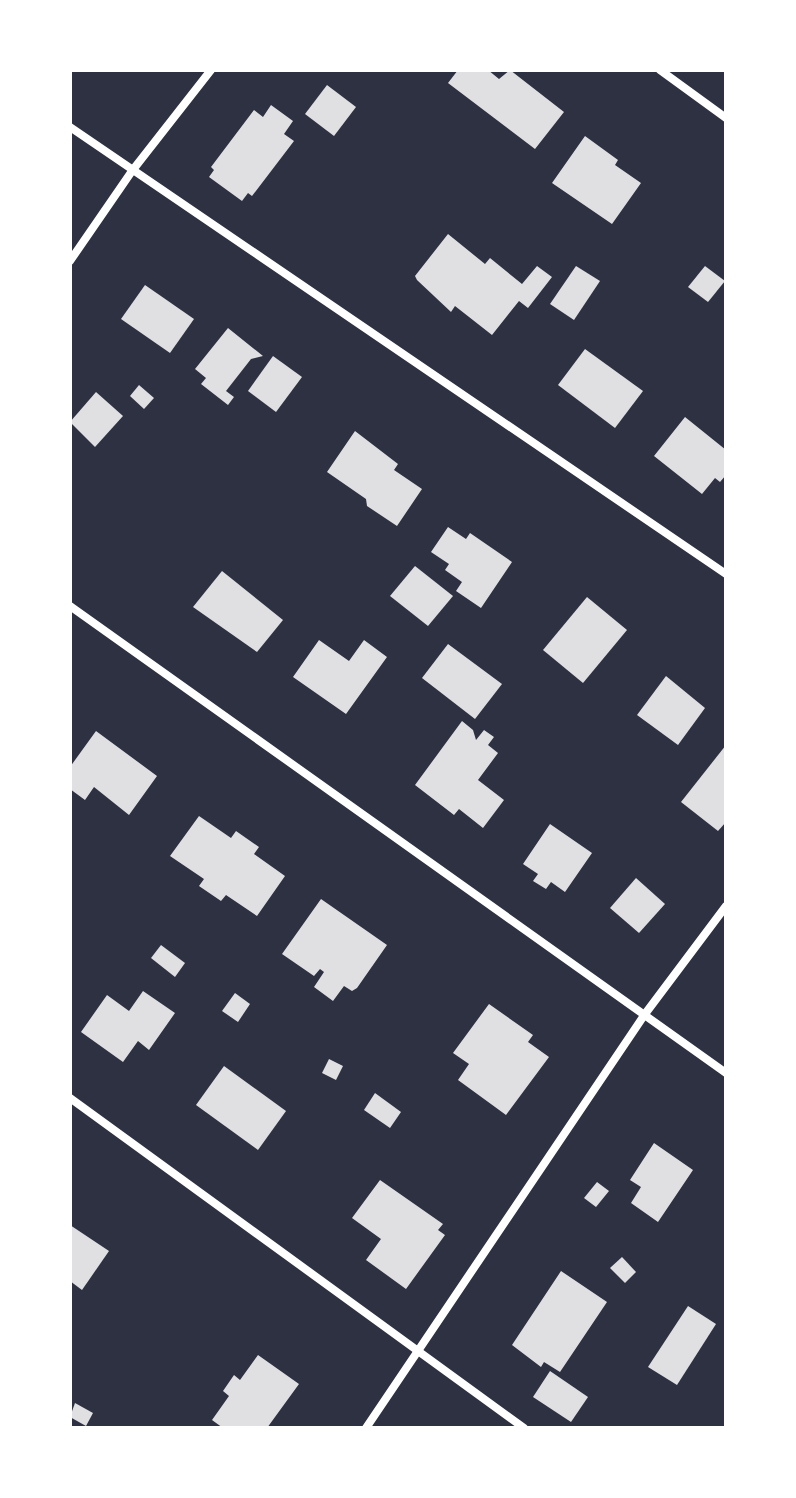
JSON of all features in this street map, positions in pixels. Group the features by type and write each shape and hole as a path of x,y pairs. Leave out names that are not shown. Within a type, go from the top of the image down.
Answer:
{"street":[{"path":"70,261 132,171 211,70"},
{"path":"660,70 726,118"},
{"path":"70,127 726,574"},
{"path":"70,606 726,1073"},
{"path":"366,1428 645,1014 726,906"},
{"path":"70,1098 524,1428"}],"building":[{"path":"458,70 488,70 499,79 510,70 564,112 535,149 448,83"},
{"path":"327,85 356,107 334,136 305,114"},
{"path":"271,105 293,121 284,134 294,141 252,196 248,193 242,201 209,177 214,170 211,167 254,110 263,117"},
{"path":"585,136 618,160 615,165 641,183 612,224 552,183"},
{"path":"448,234 485,264 490,258 522,284 537,266 552,277 528,308 519,301 492,335 455,306 451,312 415,276"},
{"path":"576,266 600,281 574,320 550,304"},
{"path":"705,266 725,281 708,302 688,287"},
{"path":"145,285 194,319 170,353 121,319"},
{"path":"228,328 263,356 251,359 226,391 234,397 228,405 201,384 206,378 195,369"},
{"path":"585,349 643,391 615,428 558,385"},
{"path":"273,356 302,377 276,412 248,391"},
{"path":"139,385 154,398 144,409 130,396"},
{"path":"96,392 123,416 95,447 70,422"},
{"path":"685,417 726,450 726,475 720,482 715,478 702,494 654,456"},
{"path":"355,431 398,464 394,470 422,489 397,526 367,506 366,499 327,472"},
{"path":"448,527 466,539 470,533 512,562 481,608 456,591 462,582 445,570 449,564 431,552"},
{"path":"415,566 453,596 428,626 390,596"},
{"path":"222,571 283,620 257,652 193,607"},
{"path":"587,597 627,630 583,683 543,650"},
{"path":"319,640 349,661 364,640 387,657 346,714 293,677"},
{"path":"448,644 502,684 475,719 422,678"},
{"path":"666,676 705,708 678,745 637,715"},
{"path":"462,721 473,730 476,740 484,730 494,737 488,745 498,753 478,780 504,800 483,828 459,809 454,815 415,785"},
{"path":"96,731 157,776 129,815 94,787 85,800 70,789 70,767"},
{"path":"726,745 726,822 718,831 681,802"},
{"path":"199,816 231,838 236,831 259,847 254,854 285,876 257,916 226,895 221,901 199,886 204,879 170,856"},
{"path":"550,824 592,853 565,892 551,882 546,889 533,881 538,874 523,864"},
{"path":"636,878 665,904 639,933 610,908"},
{"path":"321,899 387,945 357,988 352,991 344,986 333,1001 314,987 324,972 320,969 314,976 282,954"},
{"path":"161,945 185,963 175,977 151,958"},
{"path":"143,991 175,1013 149,1050 138,1041 123,1062 81,1032 107,995 129,1011"},
{"path":"235,993 250,1004 238,1022 222,1011"},
{"path":"489,1004 533,1035 528,1042 549,1057 506,1115 458,1080 469,1064 453,1053"},
{"path":"329,1059 343,1066 336,1080 322,1073"},
{"path":"224,1066 286,1111 258,1150 196,1105"},
{"path":"375,1093 401,1112 390,1128 364,1110"},
{"path":"654,1143 693,1170 658,1222 631,1203 641,1187 630,1180"},
{"path":"380,1180 443,1224 438,1230 445,1235 406,1289 366,1260 381,1239 352,1218"},
{"path":"597,1182 609,1191 596,1207 584,1198"},
{"path":"70,1225 109,1251 82,1290 70,1281"},
{"path":"622,1257 636,1272 625,1283 610,1268"},
{"path":"561,1271 607,1302 560,1372 544,1362 541,1367 512,1345"},
{"path":"688,1306 716,1324 677,1385 648,1367"},
{"path":"258,1355 299,1384 267,1428 223,1428 212,1420 229,1396 223,1391 234,1375 240,1380"},
{"path":"550,1371 588,1397 571,1422 533,1397"},
{"path":"75,1403 93,1413 86,1426 70,1417"}]}
